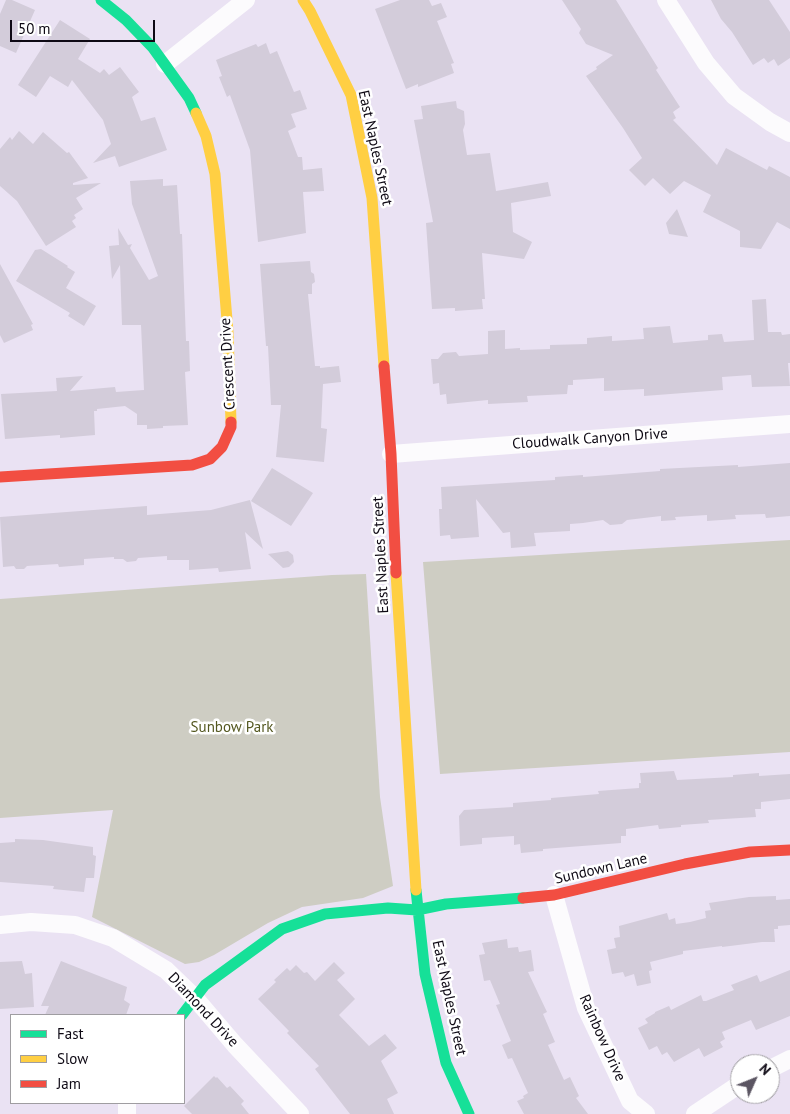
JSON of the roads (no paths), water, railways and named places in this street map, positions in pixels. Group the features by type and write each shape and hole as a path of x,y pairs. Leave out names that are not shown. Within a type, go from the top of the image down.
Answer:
{"street":[{"name":"Crescent Drive","path":"0,477 192,465 210,459 222,448 231,427 228,332 215,174 206,136 198,116 178,80 140,33 101,0"},
{"path":"165,64 246,0"},
{"name":"East Naples Street","path":"303,0 351,95 372,198 391,454 417,910 425,974 446,1062 469,1114"},
{"path":"666,0 706,63 734,96 770,122 790,133"},
{"name":"Cloudwalk Canyon Drive","path":"391,454 790,424"},
{"name":"Sundown Lane","path":"183,1014 205,984 282,929 325,914 388,908 417,910 446,904 554,895 675,866 736,854 790,850"},
{"name":"Rainbow Drive","path":"554,895 586,1008 630,1101 646,1114"},
{"name":"Diamond Drive","path":"0,925 31,922 75,925 113,938 166,970 195,998 235,1046 300,1114"},
{"path":"695,1114 730,1091"}],"park label":[{"name":"Sunbow Park","path":"232,728"}]}
